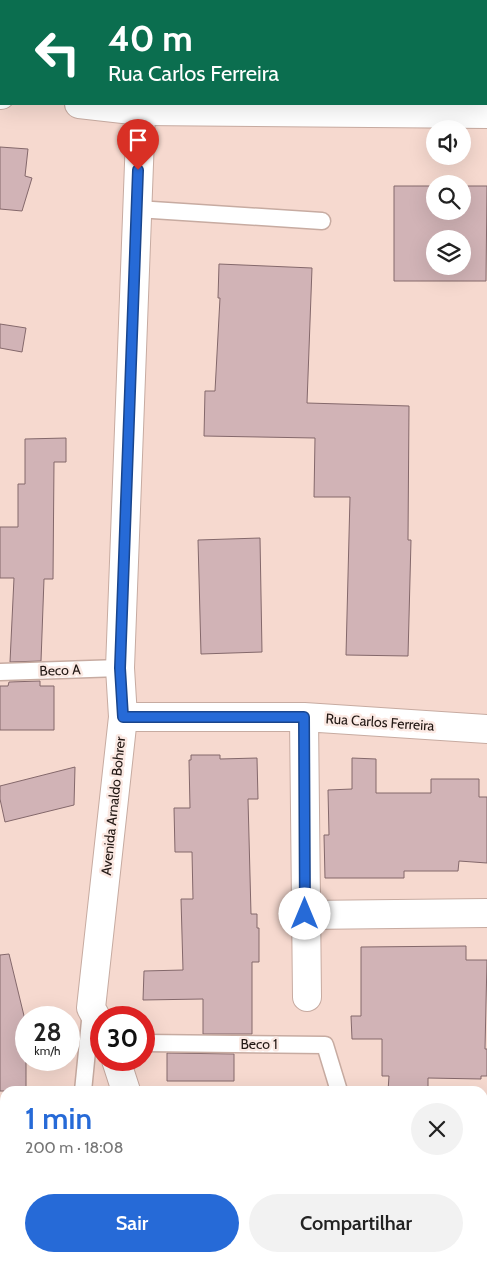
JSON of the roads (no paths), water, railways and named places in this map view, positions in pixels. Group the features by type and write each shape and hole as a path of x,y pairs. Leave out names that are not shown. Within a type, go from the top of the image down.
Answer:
{"street":[{"path":"100,105 487,114"},
{"name":"Avenida Arnaldo Bohrer","path":"97,1006 123,717 120,668 141,107"},
{"name":"Rua Carlos Ferreira","path":"123,717 304,717 487,729"},
{"path":"304,717 307,997"},
{"path":"305,914 487,913"},
{"path":"120,1071 124,1086"}],"lane":[{"path":"137,209 322,221"},
{"name":"Beco A","path":"0,672 120,668"},
{"name":"Beco 1","path":"155,1043 325,1045 337,1086"},
{"path":"84,1086 90,1051"}]}
